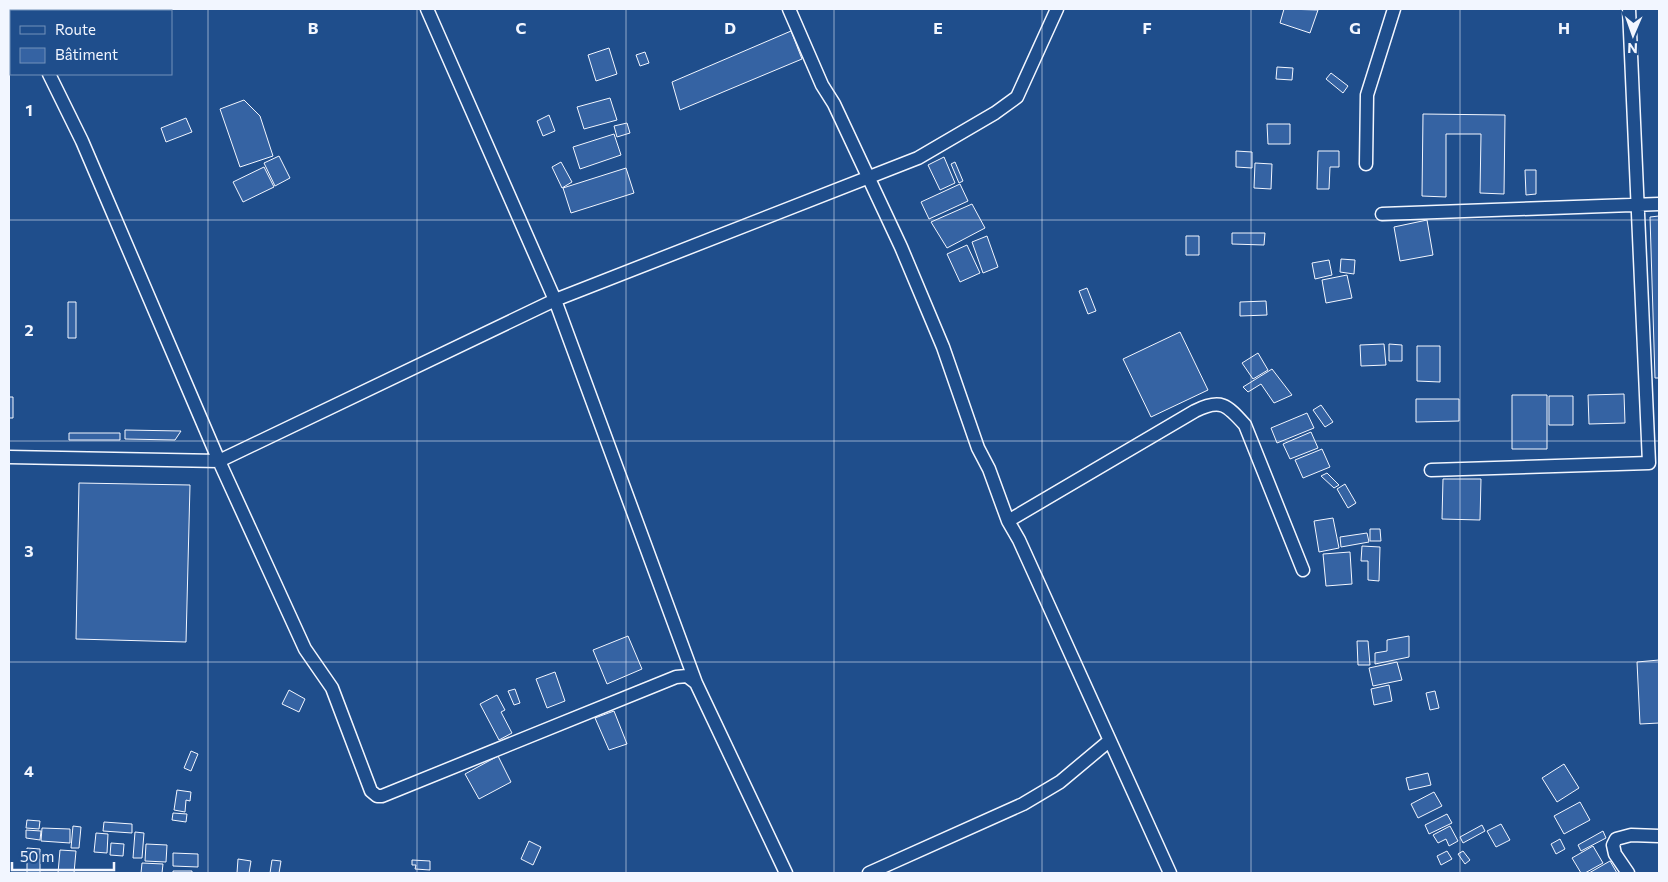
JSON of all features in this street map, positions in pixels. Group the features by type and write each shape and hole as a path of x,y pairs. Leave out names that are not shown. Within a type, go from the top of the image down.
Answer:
{"street":[{"path":"428,9 555,300 696,683 786,873"},
{"path":"789,9 822,85 834,104 901,247 944,347 978,448 989,469 1008,521 1019,540 1108,741 1170,873"},
{"path":"9,457 219,461 555,300 918,158 1017,98 1057,9"},
{"path":"1366,164 1367,95 1394,9"},
{"path":"1431,470 1649,463 1629,9"},
{"path":"50,75 82,141 219,461 305,649 332,688 371,791 377,796 382,796 676,677 687,676 696,683"},
{"path":"1382,214 1659,204"},
{"path":"1008,521 1195,410 1207,404 1220,403 1230,408 1245,425 1304,570"},
{"path":"869,873 1023,804 1060,782 1108,741"},
{"path":"1628,873 1615,854 1613,845 1616,839 1631,835 1659,836"}],"building":[{"path":"1284,9 1318,10 1310,33 1280,23"},
{"path":"791,31 802,59 680,110 672,82"},
{"path":"609,48 617,74 596,81 588,55"},
{"path":"645,52 649,63 640,66 636,55"},
{"path":"1277,67 1293,68 1292,80 1276,79"},
{"path":"1331,73 1348,86 1343,93 1326,79"},
{"path":"610,98 617,120 584,129 577,107"},
{"path":"244,100 260,116 273,156 240,167 220,109"},
{"path":"1423,114 1505,115 1504,194 1480,193 1481,134 1446,134 1446,197 1422,196"},
{"path":"549,115 555,131 543,136 537,121"},
{"path":"186,118 192,132 166,142 161,128"},
{"path":"627,123 630,133 617,137 614,126"},
{"path":"1267,124 1290,124 1290,144 1268,144"},
{"path":"614,134 621,155 580,169 573,147"},
{"path":"1236,151 1252,152 1252,168 1236,167"},
{"path":"1318,151 1339,151 1339,167 1330,167 1329,189 1317,189"},
{"path":"279,156 290,178 275,186 264,163"},
{"path":"944,157 955,183 940,190 928,165"},
{"path":"561,162 572,182 562,188 552,167"},
{"path":"955,162 963,181 959,183 951,164"},
{"path":"1255,163 1272,164 1271,189 1254,188"},
{"path":"264,167 274,187 243,202 233,182"},
{"path":"626,168 634,193 571,213 563,188"},
{"path":"1525,170 1536,170 1536,194 1526,195"},
{"path":"960,184 968,201 929,219 921,202"},
{"path":"972,204 985,228 947,248 931,222"},
{"path":"1659,216 1659,378 1655,378 1650,217"},
{"path":"1427,220 1433,255 1400,261 1394,227"},
{"path":"1232,233 1265,233 1264,245 1232,244"},
{"path":"987,236 998,267 983,273 972,242"},
{"path":"1186,236 1199,236 1199,255 1186,255"},
{"path":"967,245 980,273 960,282 947,254"},
{"path":"1341,259 1355,260 1354,274 1340,272"},
{"path":"1329,260 1332,275 1315,279 1312,263"},
{"path":"1347,275 1352,298 1326,303 1322,280"},
{"path":"1087,288 1096,311 1088,314 1079,291"},
{"path":"1266,301 1267,315 1240,316 1240,302"},
{"path":"68,302 76,302 76,338 68,338"},
{"path":"1180,332 1208,390 1151,417 1123,359"},
{"path":"1384,344 1386,365 1361,366 1360,345"},
{"path":"1389,344 1402,345 1402,361 1389,361"},
{"path":"1417,346 1440,346 1440,382 1417,381"},
{"path":"1258,353 1268,370 1253,379 1242,363"},
{"path":"1272,369 1292,395 1274,403 1261,384 1248,392 1243,387"},
{"path":"1624,394 1625,423 1589,424 1588,395"},
{"path":"1512,395 1547,395 1547,449 1512,449"},
{"path":"1549,396 1573,396 1573,425 1549,425"},
{"path":"9,397 13,397 13,418 9,418"},
{"path":"1416,399 1459,399 1459,421 1416,422"},
{"path":"1321,405 1333,422 1325,427 1313,410"},
{"path":"1307,413 1314,428 1277,443 1271,428"},
{"path":"125,430 181,431 175,440 125,439"},
{"path":"1311,432 1318,448 1290,459 1283,444"},
{"path":"69,433 120,433 120,440 69,440"},
{"path":"1322,449 1330,467 1303,478 1295,460"},
{"path":"1327,473 1339,485 1334,488 1321,476"},
{"path":"1443,479 1481,479 1480,520 1442,519"},
{"path":"79,483 190,485 186,642 76,639"},
{"path":"1345,484 1356,503 1348,508 1337,489"},
{"path":"1333,518 1339,548 1319,552 1314,521"},
{"path":"1370,529 1380,529 1381,541 1370,541"},
{"path":"1367,533 1369,542 1341,547 1340,537"},
{"path":"1362,546 1380,547 1379,581 1368,580 1368,561 1361,561"},
{"path":"1350,552 1352,584 1326,586 1323,554"},
{"path":"628,636 642,669 607,684 593,650"},
{"path":"1409,636 1409,657 1375,664 1375,653 1387,651 1387,640"},
{"path":"1357,641 1368,641 1370,665 1358,665"},
{"path":"1659,660 1659,723 1640,724 1637,662"},
{"path":"1397,662 1402,680 1373,686 1369,668"},
{"path":"555,672 565,701 547,708 536,679"},
{"path":"1389,685 1392,701 1374,705 1371,689"},
{"path":"515,689 520,703 514,705 508,691"},
{"path":"289,690 305,699 299,712 282,704"},
{"path":"1435,691 1439,708 1430,710 1426,693"},
{"path":"497,695 505,710 501,712 512,733 499,740 480,704"},
{"path":"614,711 627,744 609,750 595,718"},
{"path":"191,751 198,754 191,771 184,768"},
{"path":"498,756 511,782 479,799 465,774"},
{"path":"1564,764 1579,788 1557,802 1542,778"},
{"path":"1428,773 1431,785 1409,790 1406,778"},
{"path":"177,790 191,792 190,801 186,800 185,812 174,810"},
{"path":"1434,792 1442,806 1418,818 1411,804"},
{"path":"1580,802 1590,820 1564,834 1554,816"},
{"path":"173,813 187,814 186,822 172,820"},
{"path":"1447,814 1452,823 1429,834 1425,825"},
{"path":"27,820 40,821 39,829 26,828"},
{"path":"104,822 132,824 132,833 103,831"},
{"path":"1501,824 1510,840 1496,847 1487,831"},
{"path":"1482,825 1485,831 1463,843 1460,837"},
{"path":"73,826 81,827 79,848 71,848"},
{"path":"1450,826 1458,841 1449,846 1446,839 1438,843 1433,835"},
{"path":"42,828 70,829 70,843 41,841"},
{"path":"26,830 41,831 40,840 26,838"},
{"path":"1603,831 1606,838 1581,851 1578,845"},
{"path":"135,832 144,833 142,858 133,858"},
{"path":"96,833 108,834 107,853 94,852"},
{"path":"1560,839 1565,849 1556,854 1551,844"},
{"path":"529,841 541,847 533,865 521,859"},
{"path":"111,843 124,844 123,856 110,855"},
{"path":"146,844 167,845 166,862 145,861"},
{"path":"1593,846 1603,863 1585,873 1581,873 1572,858"},
{"path":"27,848 40,849 40,873 27,873"},
{"path":"60,850 76,851 74,873 58,873"},
{"path":"1447,851 1452,859 1441,865 1437,856"},
{"path":"1463,851 1470,860 1465,864 1458,854"},
{"path":"173,853 198,854 198,867 173,866"},
{"path":"238,859 251,861 249,873 237,873"},
{"path":"272,860 281,861 279,873 270,873"},
{"path":"412,860 430,861 430,870 415,869 416,865 412,865"},
{"path":"1610,861 1617,873 1589,873"},
{"path":"142,863 163,864 162,873 141,873"},
{"path":"173,871 192,871 192,873 173,873"}]}
